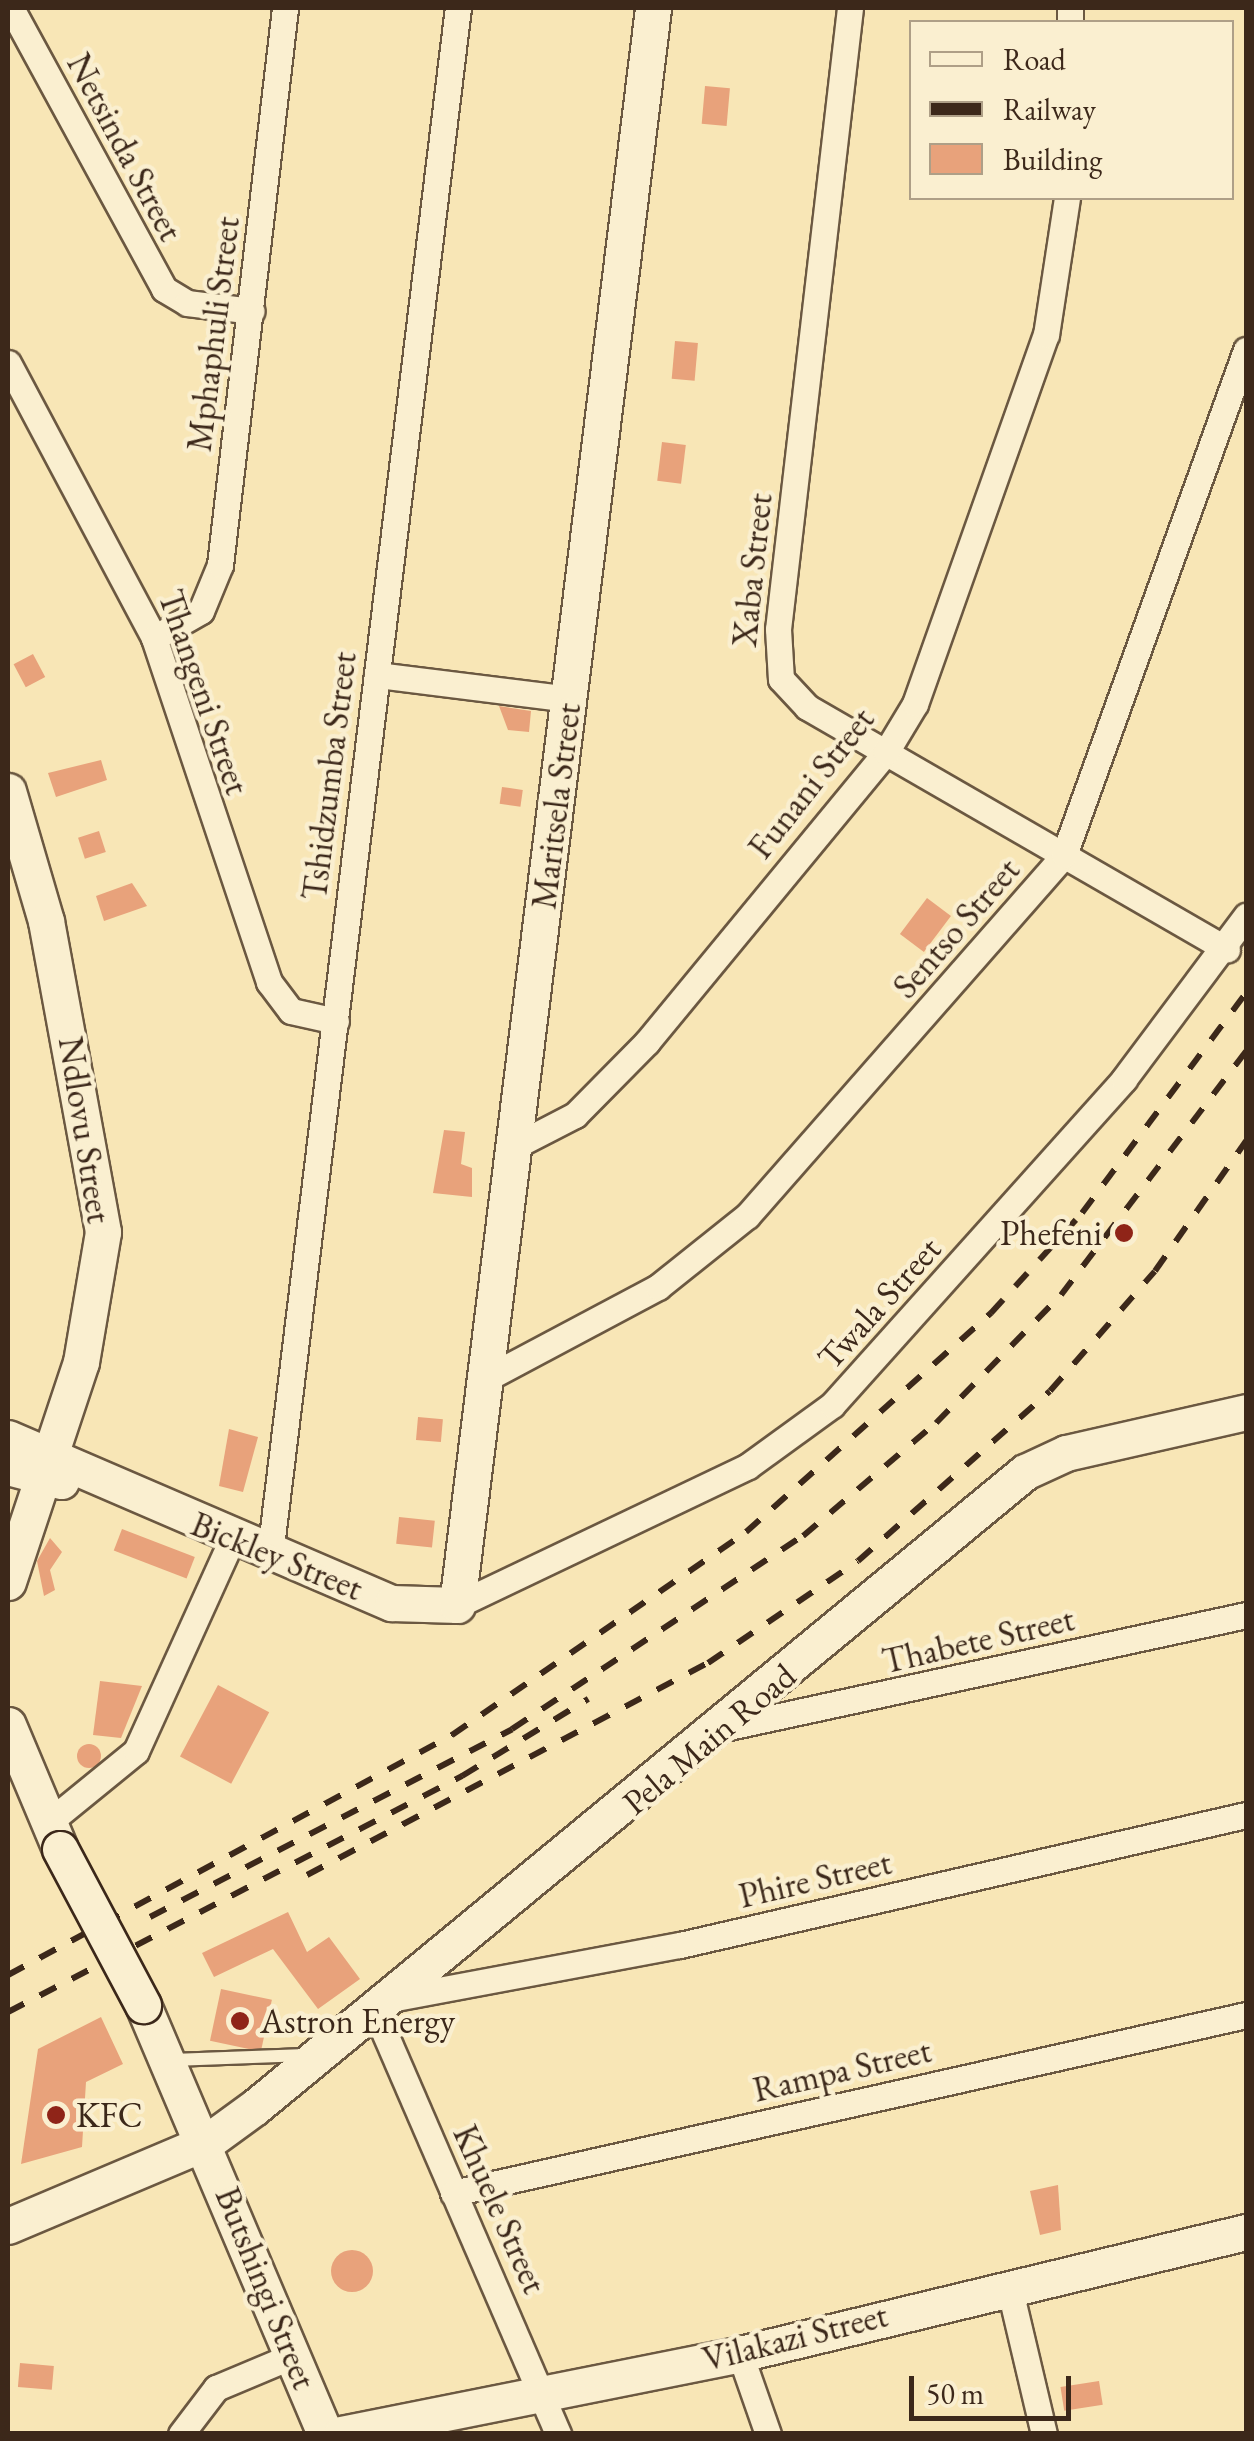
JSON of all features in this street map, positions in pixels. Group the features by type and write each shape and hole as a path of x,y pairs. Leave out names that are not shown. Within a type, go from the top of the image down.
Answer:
{"street":[{"name":"Netsinda Street","path":"11,8 164,289 187,303 252,312"},
{"name":"Mphaphuli Street","path":"154,638 201,611 216,582 252,312 285,8"},
{"name":"Tshidzumba Street","path":"270,1554 458,8"},
{"name":"Maritsela Street","path":"457,1605 653,8"},
{"name":"Xaba Street","path":"850,8 776,660 790,692 886,752 1227,949"},
{"name":"Funani Street","path":"514,1147 575,1115 647,1042 886,752 939,652 1046,335 1067,200"},
{"name":"Sentso Street","path":"487,1378 658,1287 747,1216 1064,854 1246,350"},
{"name":"Thangeni Street","path":"8,364 154,638 269,982 291,1011 336,1021"},
{"path":"377,675 570,698"},
{"name":"Ndlovu Street","path":"8,791 46,921 102,1202 88,1328 32,1467 8,1582"},
{"name":"Twala Street","path":"457,1605 748,1466 832,1405 893,1346 1227,949 1246,916"},
{"name":"Pela Main Road","path":"8,2226 207,2142 386,2006 1042,1461 1246,1412"},
{"name":"Bickley Street","path":"8,1438 32,1467 102,1484 392,1603 457,1605"},
{"path":"8,1732 55,1836 136,1751 232,1540"},
{"name":"Thabete Street","path":"724,1728 1246,1616"},
{"name":"Phire Street","path":"386,2006 680,1945 1246,1815"},
{"name":"Butshingi Street","path":"55,1836 143,2004 207,2142 325,2434"},
{"name":"Khuele Street","path":"386,2006 454,2194 558,2434"},
{"name":"Rampa Street","path":"454,2194 1246,2015"},
{"name":"Vilakazi Street","path":"341,2434 542,2390 740,2354 1009,2286 1246,2232"},
{"path":"1009,2286 1044,2434"},
{"path":"740,2354 768,2434"},
{"path":"180,2434 216,2388 292,2356"}],"lane":[{"path":"169,2061 322,2054"}],"building":[{"path":"705,86 730,88 727,126 702,124"},
{"path":"675,341 698,343 695,381 672,379"},
{"path":"662,442 686,445 681,484 657,481"},
{"path":"33,654 45,677 26,687 14,664"},
{"path":"499,706 531,711 529,732 508,730"},
{"path":"101,760 107,780 56,797 48,773"},
{"path":"502,787 523,790 520,807 500,804"},
{"path":"99,831 106,852 85,859 78,838"},
{"path":"132,883 147,906 104,921 96,896"},
{"path":"927,898 951,916 924,952 900,934"},
{"path":"444,1130 465,1132 461,1164 472,1168 472,1197 433,1193"},
{"path":"418,1417 443,1419 441,1442 416,1440"},
{"path":"229,1429 258,1437 243,1492 219,1486"},
{"path":"399,1517 435,1521 432,1548 396,1544"},
{"path":"122,1529 195,1557 187,1578 114,1550"},
{"path":"50,1538 62,1552 50,1570 55,1590 44,1596 37,1561"},
{"path":"100,1681 142,1686 121,1738 93,1735"},
{"path":"218,1685 269,1712 231,1784 180,1757"},
{"path":"89,1744 101,1756 89,1768 77,1756"},
{"path":"288,1912 307,1952 329,1937 360,1979 318,2009 273,1949 214,1977 202,1953"},
{"path":"221,1989 272,2000 261,2052 210,2041"},
{"name":"KFC","path":"101,2017 123,2064 86,2082 82,2147 21,2164 38,2049"},
{"path":"1058,2185 1061,2230 1040,2235 1030,2191"},
{"path":"352,2250 367,2256 373,2271 367,2286 352,2292 337,2286 331,2271 337,2256"},
{"path":"20,2363 54,2366 52,2390 18,2387"},
{"path":"1099,2381 1103,2405 1064,2411 1060,2387"}],"railway":[{"path":"8,1975 452,1735 746,1532 991,1313 1082,1213 1246,993"},
{"path":"150,1917 512,1729 803,1536 936,1423 1061,1295 1246,1051"},
{"path":"307,1875 708,1663 858,1561 1050,1391 1155,1271 1246,1141"},
{"path":"8,2012 462,1776 588,1699"}],"place":[{"name":"Phefeni","path":"1124,1233"},
{"name":"Astron Energy","path":"240,2021"},
{"name":"KFC","path":"56,2115"}]}
